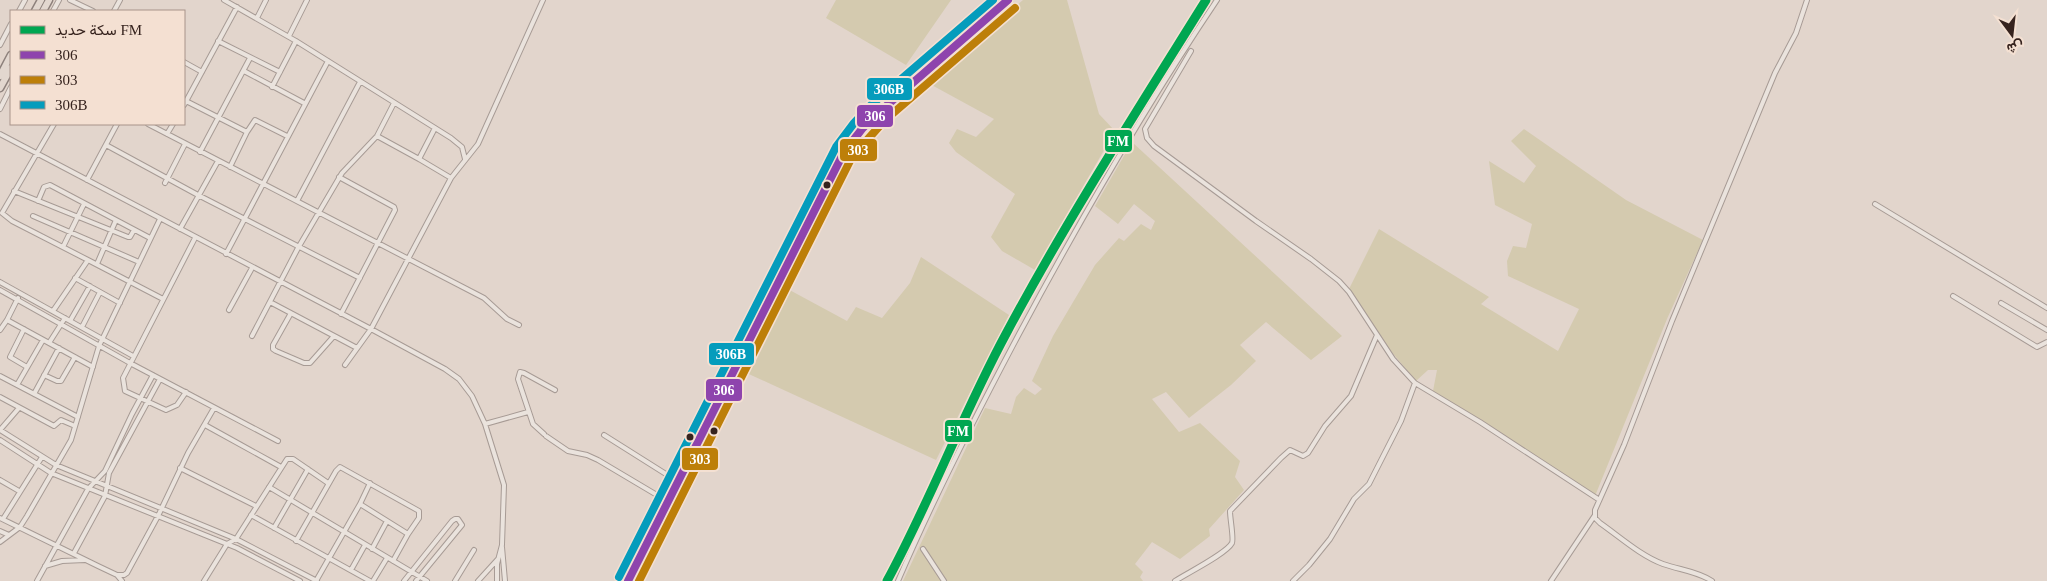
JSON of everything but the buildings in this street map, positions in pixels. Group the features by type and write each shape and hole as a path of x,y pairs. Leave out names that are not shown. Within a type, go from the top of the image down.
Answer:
{"main road":[{"path":"628,581 666,501 832,172 849,145 867,123 904,88 1008,0"},
{"path":"0,76 10,57"},
{"path":"0,88 10,70"}],"street":[{"path":"70,0 91,10"},
{"path":"224,0 296,40 435,128 462,147 465,159"},
{"path":"257,18 266,0"},
{"path":"345,365 371,329 451,178 475,148 484,132 543,0"},
{"path":"898,581 972,424 1051,273 1119,156 1218,0"},
{"path":"1551,581 1595,515 1598,499 1624,445 1669,329 1775,73 1796,33 1807,0"},
{"path":"289,36 305,1"},
{"path":"237,7 185,103 247,132"},
{"path":"0,45 10,26"},
{"path":"272,87 296,40"},
{"path":"218,41 280,72"},
{"path":"1191,51 1145,129 1148,139 1165,154 1256,221 1312,259 1339,281 1393,358 1415,383 1480,422 1598,499"},
{"path":"200,152 250,58"},
{"path":"226,254 262,182 328,61"},
{"path":"185,63 202,72"},
{"path":"244,71 304,103"},
{"path":"297,201 360,82"},
{"path":"0,109 10,89"},
{"path":"252,336 298,248 339,177 377,136 394,103"},
{"path":"230,167 255,120 287,136"},
{"path":"53,125 14,191 3,214 163,299"},
{"path":"88,180 116,125"},
{"path":"150,125 484,298 507,319 519,325"},
{"path":"167,134 172,125"},
{"path":"419,159 435,128"},
{"path":"0,134 371,329 459,378 472,396 485,424 504,485 502,545 505,581"},
{"path":"377,136 451,178"},
{"path":"165,184 185,144"},
{"path":"106,145 298,248 360,278"},
{"path":"180,229 218,161"},
{"path":"339,177 395,208 395,212 341,314"},
{"path":"38,201 44,187 48,185 150,238"},
{"path":"14,191 76,218 129,238 134,230"},
{"path":"63,246 84,204"},
{"path":"1875,204 2047,308"},
{"path":"33,216 139,262"},
{"path":"0,542 20,527 71,440 99,346 160,219"},
{"path":"97,264 116,220"},
{"path":"186,392 177,405 169,409 162,409 125,391 122,378 195,238"},
{"path":"52,311 88,260"},
{"path":"229,310 252,268"},
{"path":"75,278 120,303"},
{"path":"0,282 133,356"},
{"path":"70,321 90,286"},
{"path":"0,290 130,363 278,441"},
{"path":"82,328 100,292"},
{"path":"0,330 20,294"},
{"path":"1953,296 2037,348 2047,342"},
{"path":"270,302 358,348"},
{"path":"2002,303 2047,330"},
{"path":"291,312 274,345 273,349 276,352 304,363 310,363 334,336"},
{"path":"49,343 65,318"},
{"path":"7,320 93,366"},
{"path":"24,330 10,357 27,367"},
{"path":"1175,581 1195,568 1207,564 1230,545 1232,540 1230,512 1281,458 1290,450 1303,456 1308,453 1325,426 1351,396 1377,335"},
{"path":"17,385 43,340"},
{"path":"34,394 59,348"},
{"path":"44,375 61,381 75,357"},
{"path":"555,390 524,372 520,372 518,379 534,426 568,451 587,455 598,460 666,501"},
{"path":"37,581 88,489 104,471 153,375"},
{"path":"0,376 78,417"},
{"path":"74,553 105,496 109,473 160,379"},
{"path":"1293,581 1309,565 1334,533 1354,499 1369,484 1402,422 1415,383"},
{"path":"0,397 54,426 61,420 75,426"},
{"path":"19,408 0,430 42,457 95,482 236,539 316,581 370,483"},
{"path":"42,457 1,518 85,560 122,576 127,573 158,516 180,468 214,408"},
{"path":"485,424 528,412"},
{"path":"205,424 281,467"},
{"path":"604,435 677,481"},
{"path":"0,440 51,473 227,544 300,581"},
{"path":"204,581 227,544 236,539 281,467 290,458 328,483"},
{"path":"296,541 328,483 341,467 419,511 420,515 393,561"},
{"path":"180,468 256,506"},
{"path":"274,528 308,469"},
{"path":"0,480 19,491"},
{"path":"269,488 427,581"},
{"path":"360,504 408,534"},
{"path":"251,515 372,581 388,558"},
{"path":"1595,515 1600,523 1656,561 1692,571 1712,581"},
{"path":"404,581 452,521 458,520 462,525 416,581"},
{"path":"372,549 387,522"},
{"path":"0,531 8,535"},
{"path":"350,570 365,545"},
{"path":"497,581 498,559 502,545"},
{"path":"923,549 944,581"},
{"path":"458,580 474,550"},
{"path":"478,581 498,559"},
{"path":"45,566 62,561 85,560"},
{"path":"117,575 122,581"}],"shaded area":[{"path":"836,0 951,0 906,65 826,18"},
{"path":"1023,0 1067,0 1099,114 1115,131 1035,270 1002,251 991,237 1015,194 956,152 949,143 957,129 976,137 994,119 928,83"},
{"path":"1524,129 1626,200 1703,240 1667,319 1595,496 1433,391 1437,370 1428,370 1416,381 1390,350 1349,289 1379,229 1489,297 1481,304 1558,351 1579,309 1508,276 1507,261 1513,246 1526,248 1532,224 1495,205 1489,161 1524,183 1536,166 1511,141"},
{"path":"1132,142 1342,336 1311,360 1266,322 1240,345 1256,361 1231,385 1189,418 1166,392 1152,399 1179,432 1200,423 1240,461 1235,477 1244,490 1209,529 1210,536 1180,559 1152,542 1135,564 1143,572 1140,577 1143,581 903,581 985,408 1011,414 1016,397 1024,388 1035,395 1042,389 1032,381 1053,336 1095,265 1119,238 1124,241 1141,224 1151,230 1155,221 1134,204 1118,224 1095,206"},
{"path":"921,257 1009,315 936,460 740,370 784,287 847,321 856,307 882,318 910,283"}],"railway":[{"path":"886,581 960,420 1006,330 1096,171 1203,0"}],"rail line":[{"name":"FM","path":"887,581 991,363 1030,289 1104,164 1206,0"}],"transit line":[{"name":"306B","path":"619,577 836,147 870,106 993,0"},
{"name":"306","path":"628,581 844,152 877,114 1008,0"},
{"name":"303","path":"639,581 852,157 884,121 1015,8"}]}
